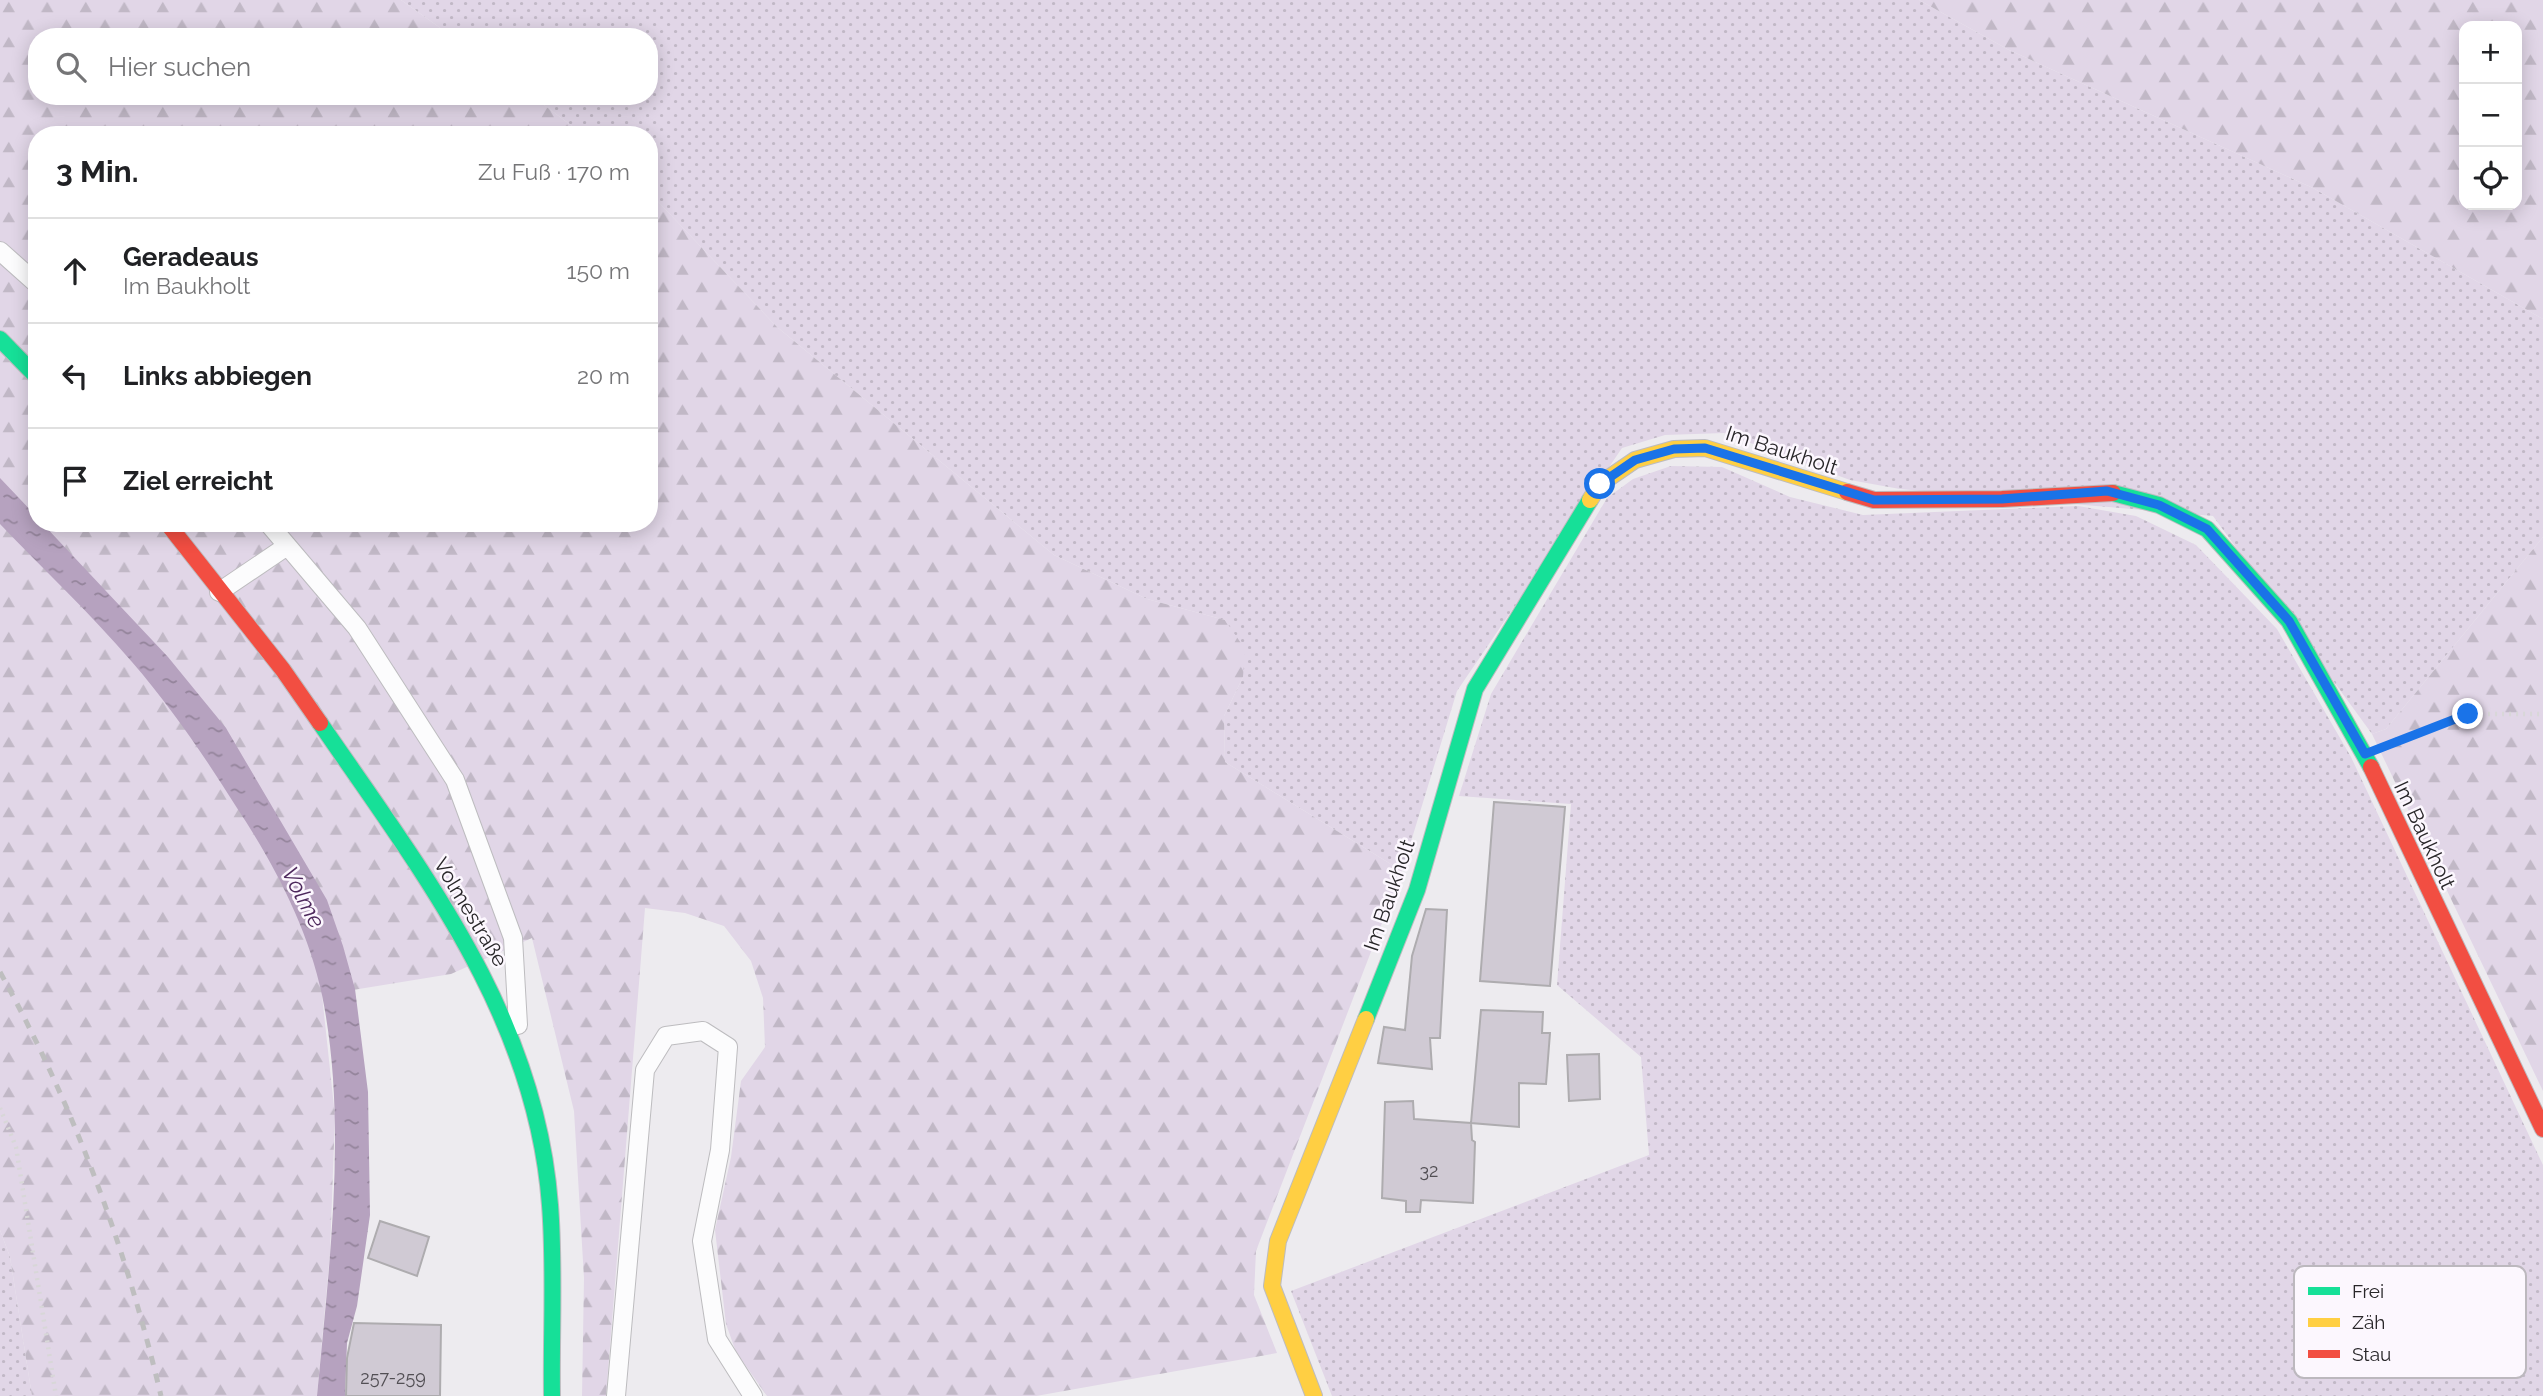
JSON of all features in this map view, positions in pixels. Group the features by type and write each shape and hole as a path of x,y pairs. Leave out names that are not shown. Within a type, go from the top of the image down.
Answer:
{"street":[{"path":"0,339 28,368"},
{"name":"Im Baukholt","path":"1314,1396 1272,1286 1278,1241 1417,890 1475,689 1600,484 1635,460 1674,449 1705,448 1874,500 2002,499 2107,491 2159,505 2207,529 2289,621 2365,754 2543,1129"},
{"name":"Volmestraße","path":"174,532 283,670 445,904 487,979 520,1064 537,1124 550,1204 552,1396"}],"lane":[{"path":"0,251 28,276"},
{"path":"275,532 357,628 455,780 513,937 520,1064"},
{"path":"219,592 287,546"},
{"path":"616,1396 645,1070 666,1036 703,1031 728,1047 720,1150 702,1241 717,1339 753,1396"}],"path":[{"path":"2365,754 2468,714 2543,714"},
{"path":"0,1108 16,1147 56,1396"}],"green space":[{"path":"0,0 401,0 440,28 28,28 28,105 544,105 572,126 28,126 28,532 658,532 658,201 777,327 1054,555 1147,599 1225,620 1245,649 1243,677 1224,716 1225,762 1402,871 1256,1251 1254,1295 1277,1353 1036,1396 767,1396 736,1352 726,1324 715,1230 731,1157 741,1081 765,1047 763,998 751,961 724,926 685,913 645,908 606,1396 582,1396 584,1278 574,1111 532,938 451,974 322,995 335,1116 330,1253 317,1396 32,1396 10,1257 0,1230"},
{"path":"401,0 1919,0 2009,50 2313,188 2543,319 2543,537 2386,729 2372,734 2213,516 1900,489 1850,480 1724,433 1665,435 1622,448 1457,691 1402,871 1225,762 1224,716 1243,677 1225,620 1147,599 1054,555 777,327 658,201 658,126 572,126 544,105 658,105 658,28 440,28"},
{"path":"1919,0 2543,0 2543,319 2313,188 2009,50"},
{"path":"1671,466 1722,467 1790,497 1863,515 2078,506 2136,516 2196,545 2277,629 2351,757 2543,1165 2543,1396 1332,1396 1291,1291 1649,1155 1641,1057 1557,985 1571,804 1459,796 1491,694 1607,498 1633,479"},
{"path":"2543,537 2543,1091 2372,734 2386,729"},
{"path":"0,1230 10,1257 32,1396 0,1396"}],"water":[{"name":"Volme","path":"0,478 28,508 28,532 50,532 168,657 226,728 327,900 355,989 368,1092 370,1215 357,1306 347,1343 345,1396 317,1396 334,1195 334,1093 330,1043 322,995 299,921 251,829 174,715 116,644 0,524"}],"building":[{"path":"1494,802 1565,807 1550,986 1480,981"},
{"path":"1426,909 1447,910 1440,1038 1430,1038 1432,1069 1378,1063 1384,1027 1405,1030 1412,956"},
{"path":"1481,1010 1543,1012 1542,1033 1550,1033 1546,1084 1519,1083 1519,1127 1471,1123"},
{"path":"1599,1054 1600,1099 1569,1101 1567,1055"},
{"path":"1413,1101 1414,1119 1471,1123 1472,1140 1475,1142 1473,1203 1421,1200 1420,1212 1406,1212 1406,1201 1382,1198 1385,1102"},
{"path":"380,1221 429,1237 417,1276 368,1258"},
{"path":"354,1323 441,1325 440,1396 346,1396 347,1358"}],"railway":[{"path":"0,972 51,1074 95,1178 131,1286 161,1396"}],"traffic: fast":[{"path":"0,339 28,368"},
{"path":"2113,493 2159,505 2207,529 2289,621 2371,767"},
{"path":"1366,1019 1417,890 1475,689 1590,500"},
{"path":"320,723 397,835 468,949 498,1009 523,1071 540,1136 550,1205 553,1277 552,1396"}],"traffic: slow":[{"path":"1590,500 1600,484 1635,460 1674,449 1705,448 1847,492"},
{"path":"1314,1396 1272,1286 1278,1241 1366,1019"}],"traffic: jam":[{"path":"1847,492 1874,500 2002,499 2113,493"},
{"path":"174,532 283,670 320,723"},
{"path":"2371,767 2543,1129"}],"route":[{"path":"1600,484 1635,460 1674,449 1705,448 1874,500 2002,499 2107,491 2159,505 2207,529 2289,621 2365,754 2468,714"}]}
